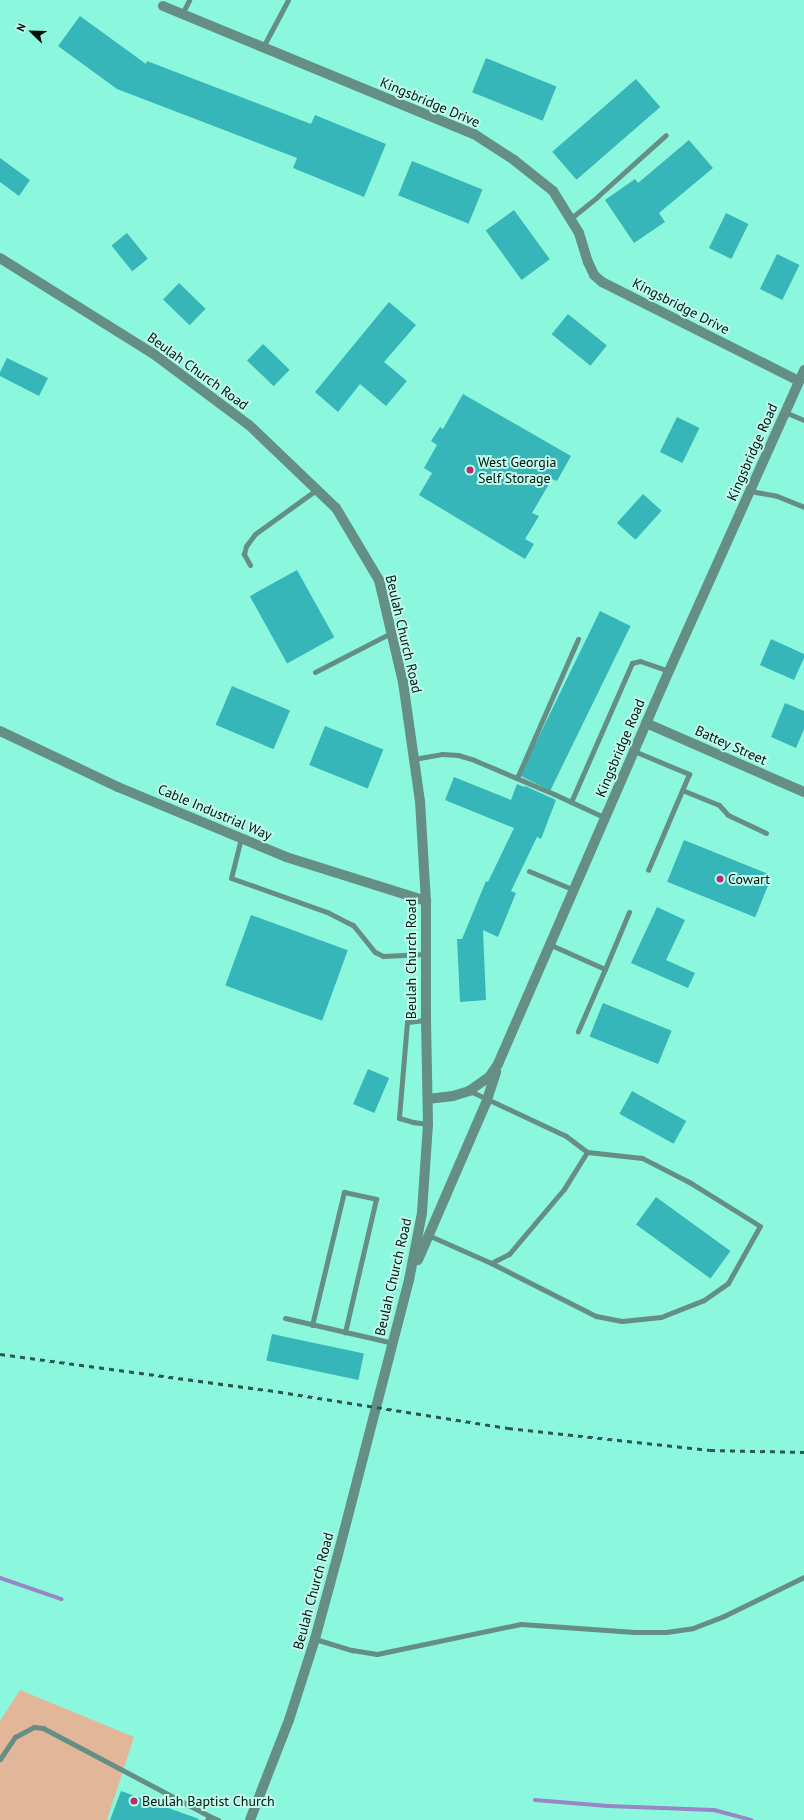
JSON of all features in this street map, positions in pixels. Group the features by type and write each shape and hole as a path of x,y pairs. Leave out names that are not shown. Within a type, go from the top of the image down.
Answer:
{"street":[{"name":"Kingsbridge Drive","path":"163,6 474,134 514,160 553,191 579,233 588,262 594,274 602,282 799,381"},
{"name":"Beulah Church Road","path":"0,258 158,358 249,424 336,508 379,580 403,682 420,801 426,901 425,954 428,1124 424,1233 409,1280 315,1639 289,1720 250,1820"},
{"name":"Kingsbridge Road","path":"428,1099 453,1096 469,1091 489,1077 498,1064 669,671 804,370"},
{"name":"Battey Street","path":"646,724 804,792"},
{"name":"Cable Industrial Way","path":"0,731 118,787 286,857 426,901"},
{"path":"424,1233 487,1098 498,1064"}],"lane":[{"path":"182,14 189,0"},
{"path":"262,47 288,0"},
{"path":"570,219 666,135"},
{"path":"785,412 804,420"},
{"path":"250,565 244,554 246,546 255,534 316,490"},
{"path":"750,491 776,496 804,507"},
{"path":"315,672 391,634"},
{"path":"517,778 578,639"},
{"path":"571,802 632,663 640,661 669,671"},
{"path":"634,751 689,774 648,870"},
{"path":"414,760 442,754 458,755 517,778 606,818"},
{"path":"682,790 719,805 728,815 766,833"},
{"path":"241,838 231,878 327,912 353,925 374,952 383,956 425,954"},
{"path":"529,871 574,890"},
{"path":"578,1031 629,912"},
{"path":"550,945 605,969"},
{"path":"426,1020 407,1022 399,1118 428,1124"},
{"path":"424,1233 491,1263 596,1316 622,1321 661,1317 704,1300 728,1283 760,1226 689,1182 642,1158 587,1152 566,1136 487,1098 469,1091"},
{"path":"491,1263 510,1254 564,1190 587,1152"},
{"path":"312,1324 344,1192 376,1199 345,1332"},
{"path":"285,1318 393,1343"},
{"path":"315,1639 352,1650 377,1654 521,1624 634,1632 666,1632 693,1628 724,1616 804,1577"},
{"path":"0,1759 14,1737 34,1727 43,1728 208,1818 218,1820"}],"shaded area":[{"path":"20,1690 134,1737 107,1820 0,1820 0,1721"}],"building":[{"path":"80,16 146,64 147,61 311,124 315,115 386,144 364,197 293,168 297,158 117,89 58,46"},
{"path":"486,58 556,86 543,121 472,92"},
{"path":"636,79 660,107 577,180 552,152"},
{"path":"689,140 713,168 659,213 665,222 634,243 605,200 635,179 638,183"},
{"path":"0,158 30,180 19,196 0,182"},
{"path":"412,161 482,189 469,224 398,195"},
{"path":"514,210 550,259 522,280 486,231"},
{"path":"726,213 748,224 731,259 709,248"},
{"path":"127,233 148,259 132,271 111,246"},
{"path":"777,254 799,265 782,300 760,289"},
{"path":"179,283 206,309 190,325 163,300"},
{"path":"389,302 416,325 384,362 407,381 386,406 360,384 338,412 315,392"},
{"path":"568,314 607,345 590,366 552,334"},
{"path":"263,344 290,370 274,386 247,361"},
{"path":"7,358 48,378 39,396 0,376 0,372"},
{"path":"463,394 571,456 557,481 552,479 532,513 539,516 525,539 534,544 525,559 419,495 432,473 424,468 437,445 431,441 440,427 443,429"},
{"path":"677,417 699,428 682,463 660,452"},
{"path":"643,494 662,511 635,540 617,523"},
{"path":"297,570 334,637 287,664 250,596"},
{"path":"600,611 631,626 550,790 520,775"},
{"path":"771,639 804,654 804,658 794,680 760,665"},
{"path":"232,686 290,711 274,749 216,725"},
{"path":"785,703 804,711 804,729 796,748 771,737"},
{"path":"325,726 383,750 368,789 309,765"},
{"path":"454,777 511,800 517,784 556,800 541,839 537,837 511,891 516,893 498,937 483,930 486,1000 460,1002 457,939 462,939 486,881 488,882 514,828 445,800"},
{"name":"Cowart","path":"684,840 772,876 755,917 667,882"},
{"path":"657,907 685,920 666,960 695,973 688,988 631,963"},
{"path":"251,915 348,950 322,1021 225,985"},
{"path":"603,1003 672,1031 658,1064 590,1036"},
{"path":"368,1069 389,1078 374,1113 353,1104"},
{"path":"632,1091 686,1121 674,1144 619,1114"},
{"path":"656,1197 730,1251 710,1279 636,1225"},
{"path":"272,1334 364,1354 358,1380 266,1360"},
{"name":"Beulah Baptist Church","path":"121,1791 199,1819 110,1820"}],"waterway":[{"path":"0,1578 61,1599"},
{"path":"535,1800 608,1806 714,1810 752,1820"}],"railway":[{"path":"0,1354 268,1390 508,1428 710,1450 804,1452"}],"place":[{"name":"West Georgia Self Storage","path":"470,470"},
{"name":"Cowart","path":"720,879"},
{"name":"Beulah Baptist Church","path":"134,1801"}]}
